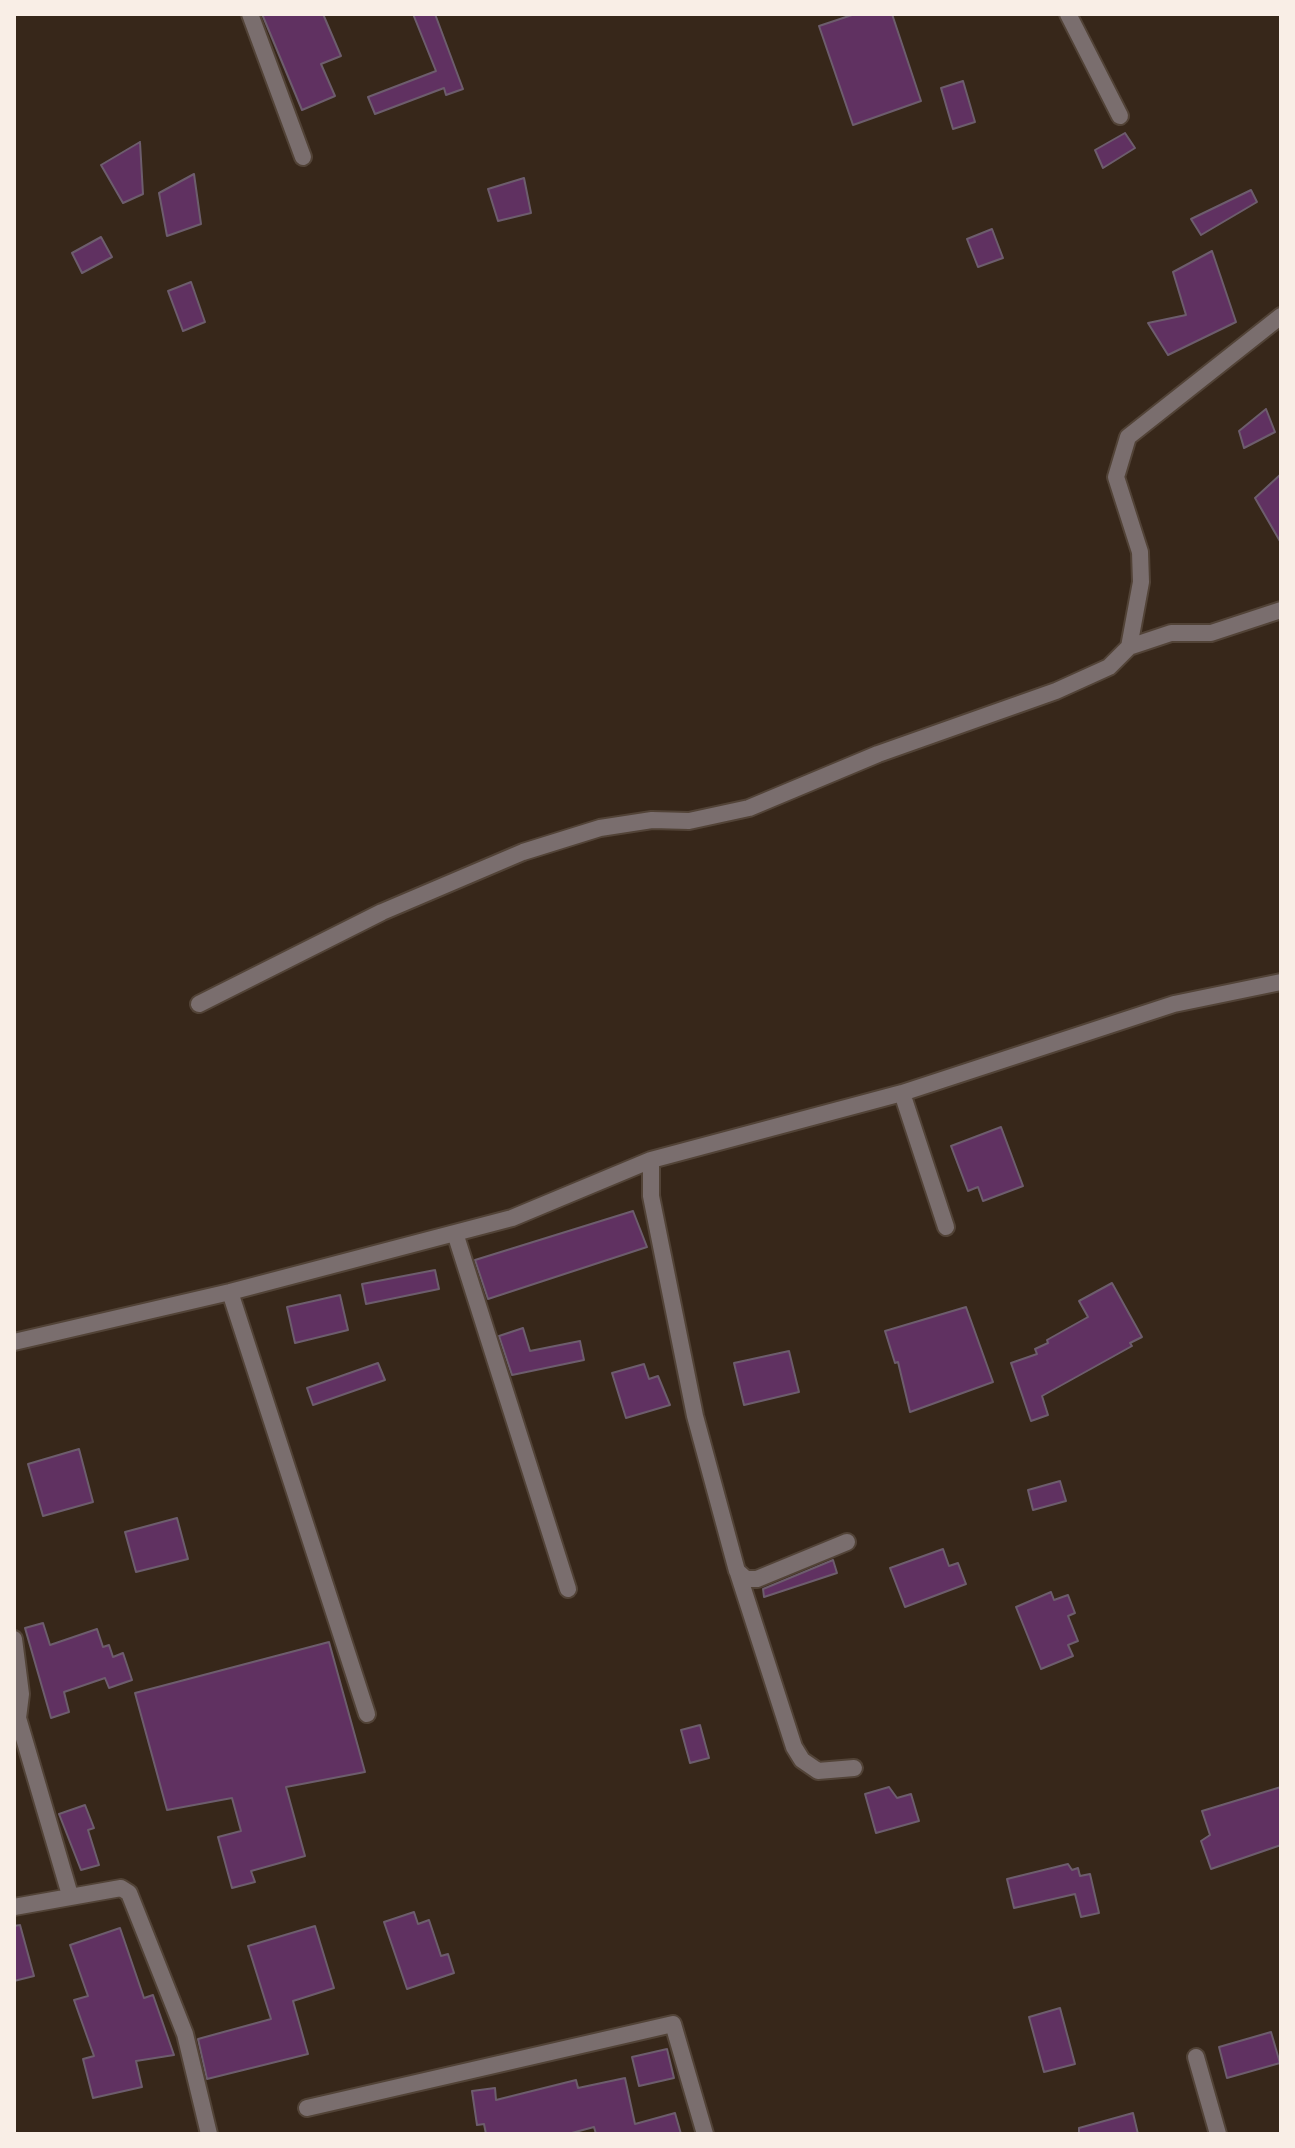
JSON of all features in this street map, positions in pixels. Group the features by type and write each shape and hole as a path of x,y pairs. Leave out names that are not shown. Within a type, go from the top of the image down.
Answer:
{"street":[{"path":"250,14 303,157"},
{"path":"1068,14 1120,116"},
{"path":"1129,647 1141,582 1140,552 1116,477 1128,437 1281,316"},
{"path":"199,1004 382,912 523,852 600,828 652,820 689,821 749,808 878,754 1056,691 1109,667 1129,647 1171,633 1211,633 1281,610"},
{"path":"14,1342 230,1292 512,1218 651,1160 902,1093 1174,1004 1281,982"},
{"path":"902,1093 946,1227"},
{"path":"651,1160 651,1196 692,1402 737,1571 794,1747 802,1760 818,1771 854,1768"},
{"path":"455,1233 568,1589"},
{"path":"230,1292 367,1714"},
{"path":"737,1571 746,1579 757,1579 847,1542"},
{"path":"14,1639 21,1694 18,1718 70,1895"},
{"path":"14,1907 121,1888 129,1893 185,2034 209,2134"},
{"path":"307,2108 673,2024 705,2134"},
{"path":"1196,2057 1218,2134"}],"building":[{"path":"262,14 323,14 341,56 321,64 335,96 302,110"},
{"path":"413,14 435,14 463,89 446,95 444,88 375,114 368,97 436,71"},
{"path":"855,14 892,14 921,101 853,125 819,26"},
{"path":"963,81 975,122 953,129 941,88"},
{"path":"1125,133 1135,148 1103,168 1095,150"},
{"path":"140,142 143,194 123,203 101,165"},
{"path":"194,174 201,224 167,236 159,193"},
{"path":"524,178 531,213 498,221 488,189"},
{"path":"1251,190 1257,202 1201,235 1191,219"},
{"path":"992,229 1003,258 978,267 967,239"},
{"path":"101,237 112,257 82,273 72,253"},
{"path":"1212,251 1236,322 1168,355 1148,323 1186,315 1173,272"},
{"path":"191,282 205,322 183,331 168,291"},
{"path":"1266,409 1275,432 1244,448 1239,431"},
{"path":"1281,474 1281,543 1255,498"},
{"path":"1001,1127 1023,1186 983,1201 978,1187 968,1191 951,1146"},
{"path":"633,1211 647,1247 488,1299 475,1260"},
{"path":"435,1270 439,1289 366,1304 362,1284"},
{"path":"1112,1283 1142,1337 1130,1343 1132,1346 1042,1396 1048,1415 1031,1421 1011,1363 1037,1354 1035,1349 1048,1343 1047,1340 1088,1317 1079,1301"},
{"path":"340,1295 348,1330 295,1343 287,1307"},
{"path":"966,1307 993,1382 910,1412 898,1362 895,1363 885,1331"},
{"path":"523,1328 530,1351 580,1341 584,1360 512,1375 499,1336"},
{"path":"789,1351 799,1392 744,1405 734,1363"},
{"path":"378,1363 385,1380 313,1405 307,1388"},
{"path":"644,1364 649,1379 658,1376 670,1405 626,1418 612,1373"},
{"path":"79,1449 93,1502 43,1516 28,1464"},
{"path":"1060,1481 1066,1501 1033,1510 1028,1490"},
{"path":"177,1518 188,1559 136,1572 125,1532"},
{"path":"943,1549 949,1566 958,1563 966,1584 905,1607 890,1568"},
{"path":"833,1560 837,1573 764,1597 763,1589"},
{"path":"1051,1592 1054,1600 1068,1595 1075,1613 1068,1616 1078,1641 1068,1645 1073,1656 1041,1669 1016,1607"},
{"path":"43,1623 50,1645 97,1629 103,1647 109,1645 113,1657 123,1653 132,1680 109,1688 105,1678 64,1692 69,1712 51,1718 25,1628"},
{"path":"329,1642 365,1772 286,1787 305,1856 251,1871 255,1882 232,1888 218,1837 241,1831 232,1798 167,1810 135,1693"},
{"path":"700,1725 709,1758 690,1763 681,1730"},
{"path":"889,1787 897,1798 911,1794 919,1821 876,1833 865,1794"},
{"path":"1281,1787 1281,1845 1211,1869 1201,1841 1210,1835 1202,1811"},
{"path":"85,1805 94,1828 88,1830 99,1865 81,1870 59,1814"},
{"path":"1068,1864 1072,1870 1078,1868 1080,1876 1090,1874 1099,1913 1081,1917 1075,1894 1014,1908 1007,1879"},
{"path":"414,1912 418,1924 429,1920 441,1956 448,1954 454,1973 407,1989 384,1922"},
{"path":"20,1925 34,1976 14,1981 14,1926"},
{"path":"315,1926 334,1988 293,2001 308,2054 207,2079 198,2039 271,2019 248,1946"},
{"path":"120,1928 144,1998 153,1995 174,2055 136,2061 142,2087 93,2098 83,2059 94,2056 74,2000 88,1996 70,1945"},
{"path":"1060,2008 1075,2064 1044,2072 1029,2017"},
{"path":"1271,2032 1280,2063 1227,2078 1219,2047"},
{"path":"667,2049 674,2078 639,2086 632,2057"},
{"path":"625,2078 635,2124 675,2113 681,2134 596,2134 594,2127 568,2134 486,2134 484,2124 477,2125 472,2091 495,2088 496,2100 576,2080 578,2088"},
{"path":"1133,2113 1138,2134 1079,2134 1079,2128"}]}
